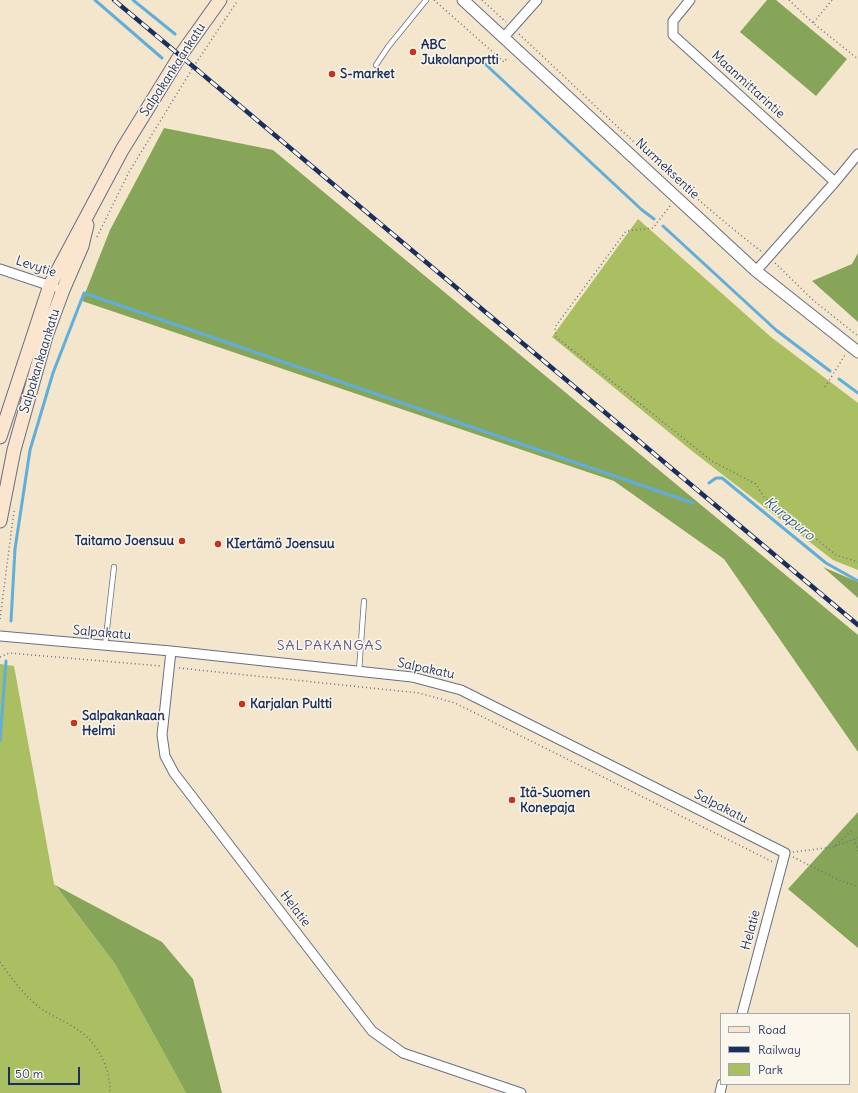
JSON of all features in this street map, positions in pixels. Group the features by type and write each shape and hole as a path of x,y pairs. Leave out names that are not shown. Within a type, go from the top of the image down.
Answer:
{"main road":[{"name":"Salpakankaankatu","path":"0,437 50,286 92,204 122,150 180,56 220,0"},
{"name":"Salpakankaankatu","path":"0,521 14,450 30,390 46,336 63,290 82,246 92,204"}],"street":[{"name":"Nurmeksentie","path":"463,0 756,271 854,349"},
{"path":"504,38 537,0"},
{"name":"Maanmittarintie","path":"690,0 673,21 673,35 835,182"},
{"path":"756,271 858,154"},
{"name":"Levytie","path":"0,269 63,290"},
{"name":"Salpakatu","path":"0,636 171,651 412,677 461,690 785,853"},
{"name":"Helatie","path":"171,651 162,735 165,756 174,773 372,1031 403,1053 521,1093"},
{"name":"Helatie","path":"742,1013 785,853"}],"lane":[{"path":"376,65 388,47 426,0"},
{"path":"106,646 114,567"},
{"path":"360,672 364,601"}],"path":[{"path":"95,240 129,172 194,66 238,0"},
{"path":"434,0 504,62 524,38"},
{"path":"482,0 632,140 720,219 768,256 813,300 858,336"},
{"path":"789,0 858,59"},
{"path":"813,22 832,0"},
{"path":"677,198 653,228 626,231 555,327 556,337 712,461 756,484 763,496 836,555 858,562"},
{"path":"825,387 854,349"},
{"path":"0,619 15,509"},
{"path":"0,657 9,653 169,667 419,694 455,703 782,867"},
{"path":"834,847 853,829"},
{"path":"785,853 834,847 858,838"},
{"path":"854,839 858,851"},
{"path":"785,853 839,880 858,887"},
{"path":"0,962 14,982 43,1010 79,1030 93,1044 102,1058 108,1072 110,1093"}],"green space":[{"path":"767,0 776,0 847,59 816,96 740,32"},
{"path":"164,128 273,150 858,635 858,752 724,559 614,481 82,301 110,230"},
{"path":"638,219 771,337 858,403 858,570 833,560 692,451 552,337"},
{"path":"858,253 858,322 812,281 852,264"},
{"path":"823,567 858,582 858,598"},
{"path":"0,664 14,666 54,884 115,964 186,1093 0,1093"},
{"path":"858,812 858,948 788,889"},
{"path":"55,885 162,942 193,979 222,1093 186,1093 115,964"}],"waterway":[{"path":"95,0 162,58"},
{"path":"133,0 175,34"},
{"path":"483,62 642,210 654,219"},
{"path":"663,226 776,330 830,371"},
{"path":"11,621 15,549 30,450 53,373 84,293 693,503"},
{"path":"839,379 858,393"},
{"name":"Kurapuro","path":"709,483 716,478 722,478 826,563 858,581"},
{"path":"0,741 6,661"}],"railway":[{"path":"114,0 858,625"}],"place":[{"name":"ABC Jukolanportti","path":"413,52"},
{"name":"S-market","path":"332,74"},
{"name":"Taitamo Joensuu","path":"182,541"},
{"name":"KIertämö Joensuu","path":"218,544"},
{"name":"Karjalan Pultti","path":"242,704"},
{"name":"Salpakankaan Helmi","path":"74,723"},
{"name":"Itä-Suomen Konepaja","path":"512,800"}],"district":[{"name":"SALPAKANGAS","path":"330,646"}]}
